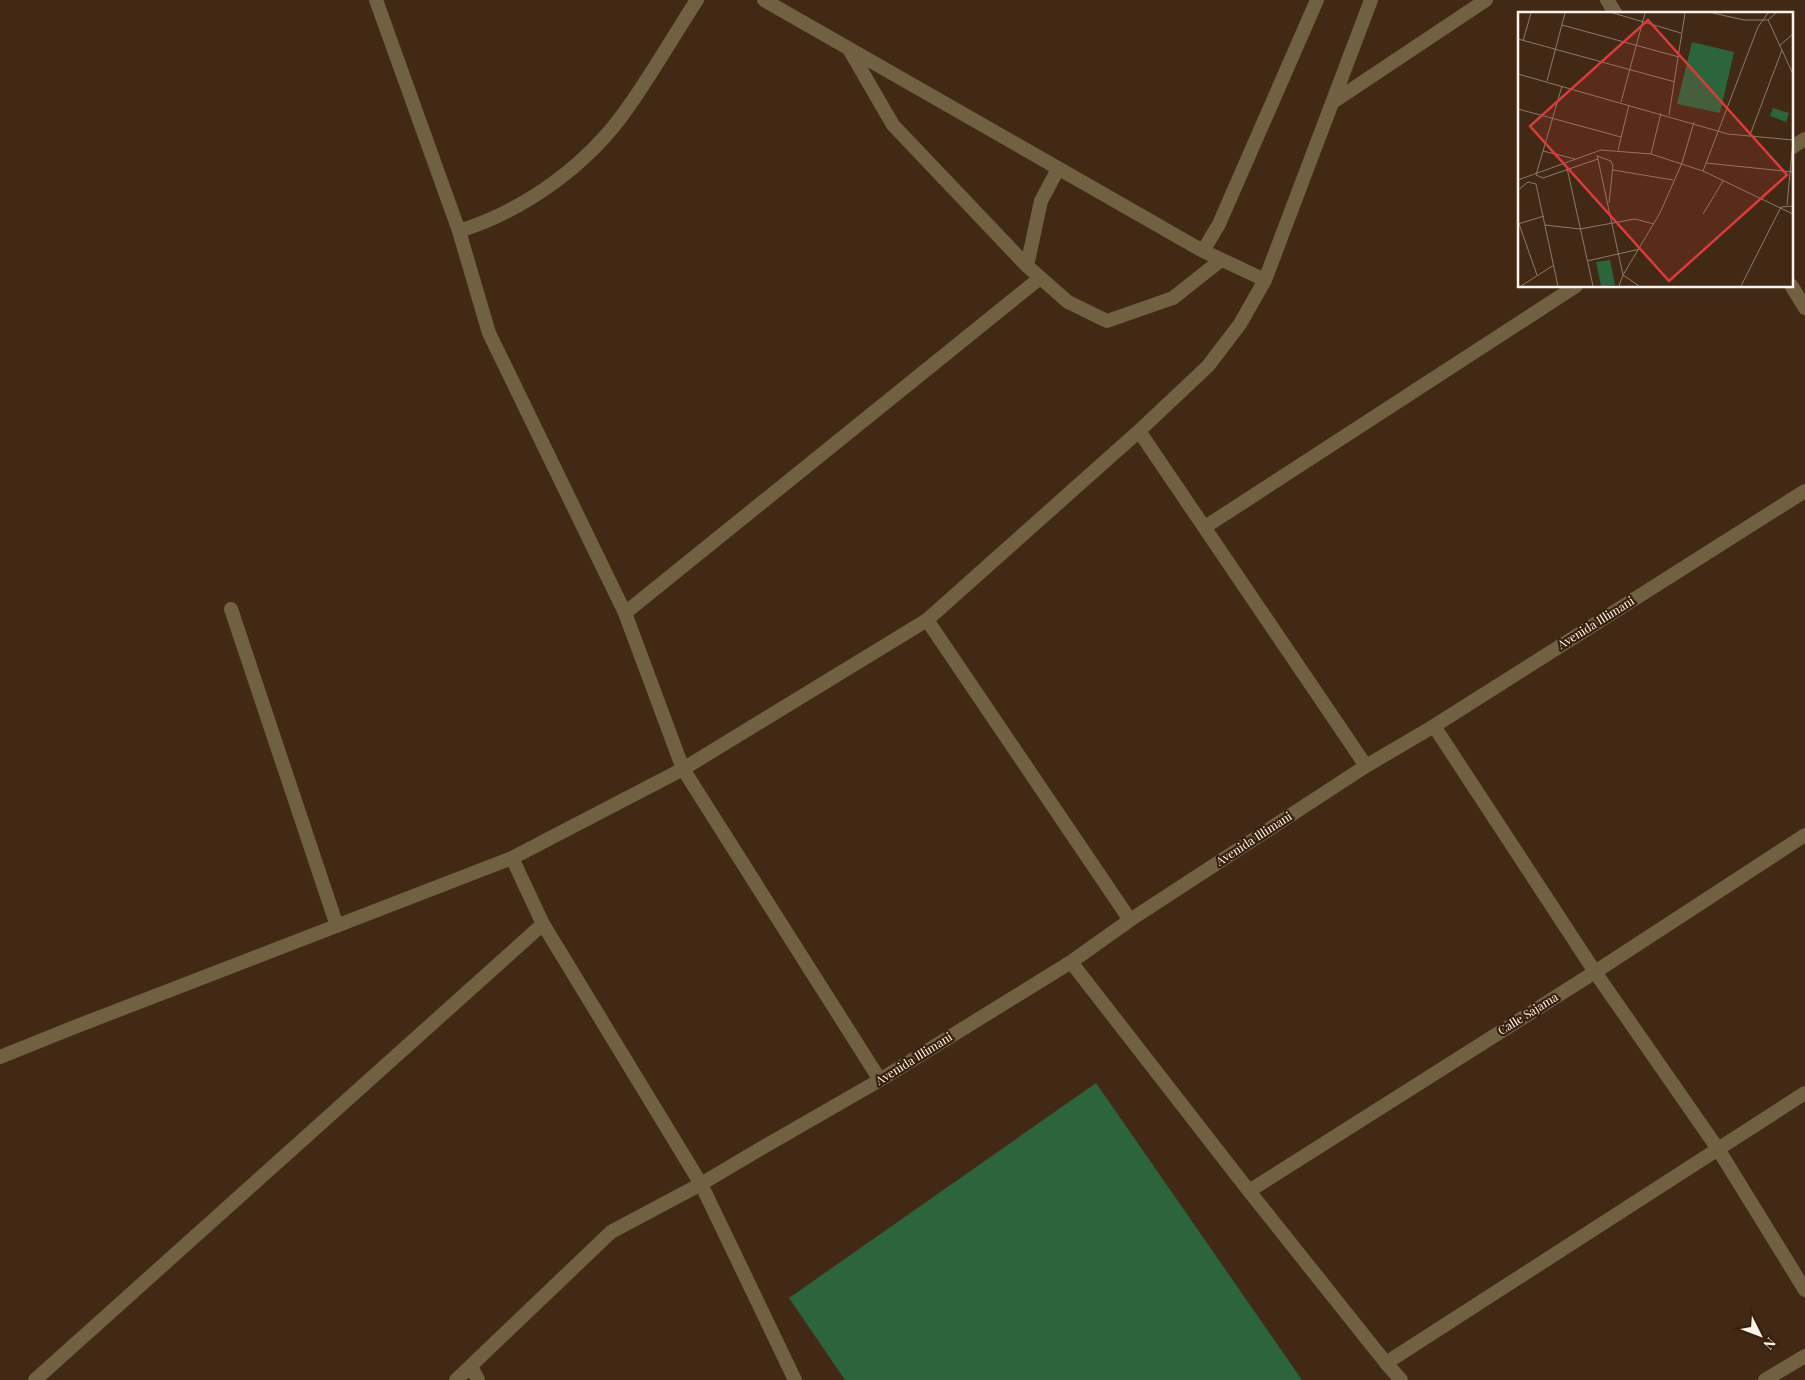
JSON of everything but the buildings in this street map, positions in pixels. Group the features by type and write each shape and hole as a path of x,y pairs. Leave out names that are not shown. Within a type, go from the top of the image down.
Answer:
{"street":[{"path":"376,0 459,231 490,333 625,613 683,769 880,1080"},
{"path":"459,231 481,224 520,205 572,168 602,140 628,108 697,0"},
{"path":"764,0 1202,251 1265,280"},
{"path":"1202,251 1219,224 1317,0"},
{"path":"0,1057 512,858 683,769 927,620 1139,431 1208,366 1240,324 1265,280 1370,0"},
{"path":"1333,102 1486,0"},
{"path":"1607,0 1615,12"},
{"path":"848,48 893,125 1027,266 1068,302 1107,321 1173,298 1221,260"},
{"path":"1792,147 1805,139"},
{"path":"1027,266 1041,201 1058,169"},
{"path":"625,613 1040,278"},
{"path":"1792,287 1805,308"},
{"path":"1205,527 1573,288"},
{"path":"1139,431 1366,766"},
{"name":"Avenida Illimani","path":"456,1380 611,1232 701,1184 880,1080 1071,962 1130,920 1366,766 1434,726 1805,491"},
{"path":"231,609 337,926"},
{"path":"927,620 1130,920"},
{"path":"1434,726 1595,972 1718,1149 1805,1290"},
{"name":"Calle Sajama","path":"1249,1191 1595,972 1805,835"},
{"path":"512,858 543,924 701,1184 795,1380"},
{"path":"34,1380 543,924"},
{"path":"1071,962 1249,1191 1401,1380"},
{"path":"1386,1363 1805,1093"},
{"path":"1764,1380 1805,1356"},
{"path":"471,1366 478,1380"}],"green space":[{"path":"1096,1083 1302,1380 845,1380 789,1298"}]}
